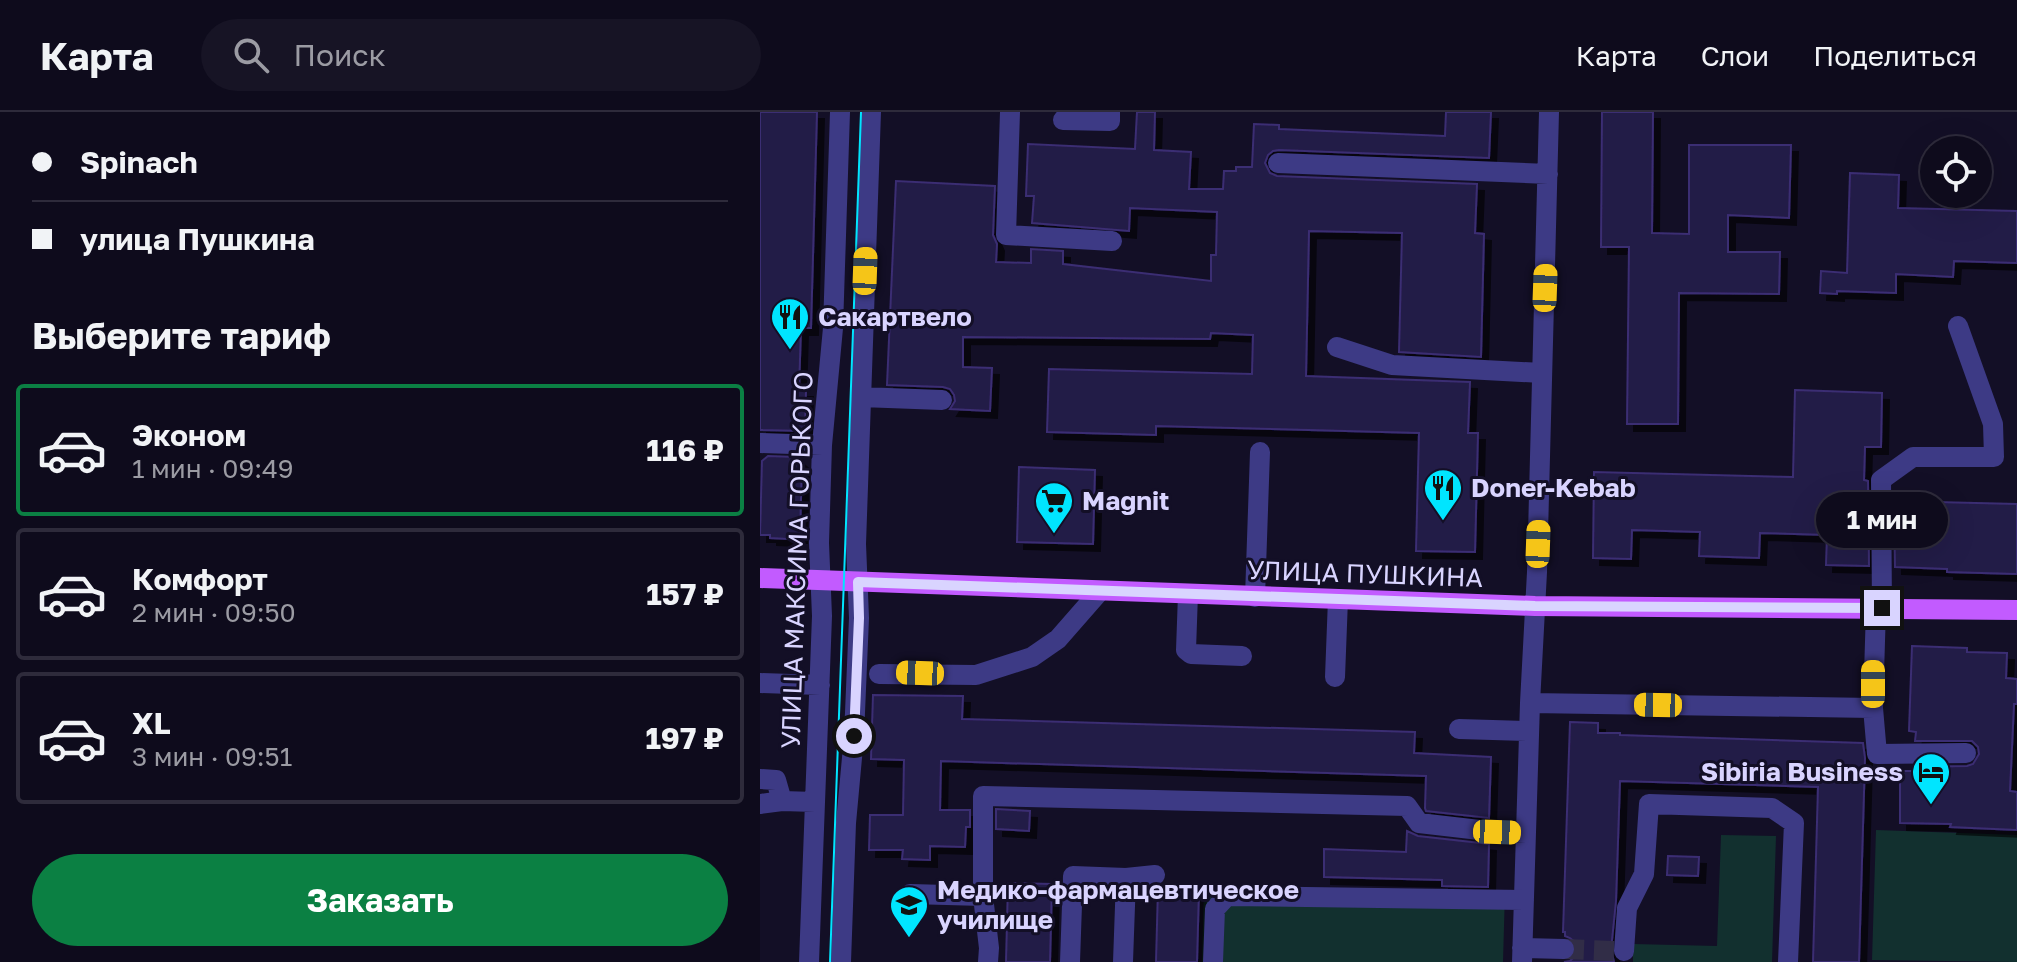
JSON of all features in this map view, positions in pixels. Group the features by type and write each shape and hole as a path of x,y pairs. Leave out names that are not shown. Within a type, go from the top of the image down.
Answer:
{"main road":[{"name":"УЛИЦА ПУШКИНА","path":"760,578 1535,606 2017,610"}],"street":[{"name":"УЛИЦА МАКСИМА ГОРЬКОГО","path":"809,962 822,616 819,543 822,445 833,328 840,112"},
{"path":"841,962 859,618 856,544 871,112"},
{"path":"1010,112 1006,235 1112,241"},
{"path":"1063,120 1110,121 1110,112"},
{"path":"1549,112 1522,955 1564,949"},
{"path":"1278,163 1548,174"},
{"path":"1958,326 1993,424 1994,457 1913,457 1881,480 1879,608 1873,708 1877,754 1966,753"},
{"path":"1337,347 1392,365 1542,373"},
{"path":"861,397 942,400"},
{"path":"760,443 822,445"},
{"path":"1255,597 1260,452"},
{"path":"879,674 976,675 1032,657 1058,639 1100,591"},
{"path":"1188,594 1186,650 1191,654 1242,656"},
{"path":"1335,677 1338,599"},
{"path":"760,683 820,685"},
{"path":"1530,703 1873,708"},
{"path":"1459,729 1529,731"},
{"path":"760,779 776,780 782,801"},
{"path":"988,962 983,896 983,796 1407,806 1419,823 1526,833"},
{"path":"760,804 815,802"},
{"path":"1620,955 1627,908 1644,874 1649,804 1772,808 1794,823 1788,962"},
{"path":"1070,962 1073,876 1126,878 1155,875"},
{"path":"1123,962 1126,878"},
{"path":"910,894 983,896"},
{"path":"1213,962 1215,909 1227,896 1524,900"}],"green space":[{"path":"1876,830 2017,835 2017,962 1872,960"},
{"path":"1721,835 1776,836 1772,962 1633,962 1633,944 1717,946"},
{"path":"1204,887 1505,891 1503,962 1202,962"}],"building":[{"path":"760,112 817,112 811,328 801,328 799,390 806,390 805,431 760,430"},
{"path":"1137,112 1155,112 1154,150 1191,152 1189,189 1223,189 1224,171 1252,167 1254,124 1279,125 1279,129 1445,136 1446,112 1491,112 1489,158 1279,150 1268,155 1265,163 1270,173 1277,176 1477,184 1475,233 1484,234 1481,357 1399,352 1402,233 1309,231 1306,376 1470,382 1468,433 1478,433 1475,552 1416,551 1419,433 1156,426 1156,435 1047,432 1049,369 1252,374 1253,335 1211,333 1210,339 963,337 963,367 992,368 990,411 950,409 955,401 954,395 950,389 943,387 887,385 896,181 995,186 993,235 997,244 996,262 1031,263 1031,249 1063,251 1063,264 1211,281 1211,255 1216,255 1217,212 1130,208 1129,231 1032,223 1034,196 1026,196 1028,144 1135,149"},
{"path":"1602,112 1653,112 1652,233 1689,234 1689,145 1791,145 1789,218 1728,215 1728,252 1780,252 1779,294 1679,293 1678,424 1627,424 1629,247 1601,247"},
{"path":"1850,173 1899,175 1898,208 2017,211 2017,263 1954,261 1953,277 1896,274 1896,293 1820,293 1821,271 1847,273"},
{"path":"1795,390 1882,393 1881,447 1865,447 1869,566 1826,565 1827,535 1760,533 1759,558 1699,556 1700,532 1632,530 1631,559 1593,558 1594,472 1793,477"},
{"path":"768,456 796,457 802,462 800,536 788,536 788,539 760,535 762,461"},
{"path":"1019,467 1095,470 1093,544 1017,542"},
{"path":"1894,501 2017,504 2017,574 1895,567"},
{"path":"1912,646 2007,653 2006,678 2017,679 2010,791 2017,792 2017,830 1900,823 1900,771 1915,771 1915,767 1967,766 1973,764 1979,754 1978,747 1972,741 1915,741 1916,732 1909,731"},
{"path":"873,695 963,696 962,719 1415,732 1414,753 1491,757 1489,818 1426,811 1426,776 941,761 940,810 970,810 965,847 930,846 930,860 902,859 903,850 869,850 870,815 903,815 904,760 871,759"},
{"path":"1570,722 1598,723 1598,733 1620,735 1863,743 1859,962 1813,962 1818,787 1620,781 1611,950 1614,962 1564,962 1575,956 1577,949 1575,942 1563,932"},
{"path":"996,809 1030,811 1029,831 996,829"},
{"path":"1407,831 1418,836 1489,844 1488,887 1442,886 1442,880 1324,877 1324,849 1406,852"},
{"path":"1668,856 1699,857 1698,876 1667,875"},
{"path":"1008,883 1052,884 1050,962 1006,962"},
{"path":"1158,888 1199,889 1197,962 1156,962"}],"tunnel":[{"path":"1564,949 1614,951"}],"tram line":[{"path":"830,962 861,112"}],"place":[{"name":"Сакартвело","path":"790,351"},
{"name":"Doner-Kebab","path":"1443,522"},
{"name":"Magnit","path":"1054,535"},
{"name":"Sibiria Business","path":"1931,806"},
{"name":"Медико-фармацевтическое училище","path":"909,939"}],"route":[{"path":"854,736 858,582 1535,606 1882,608"}]}
